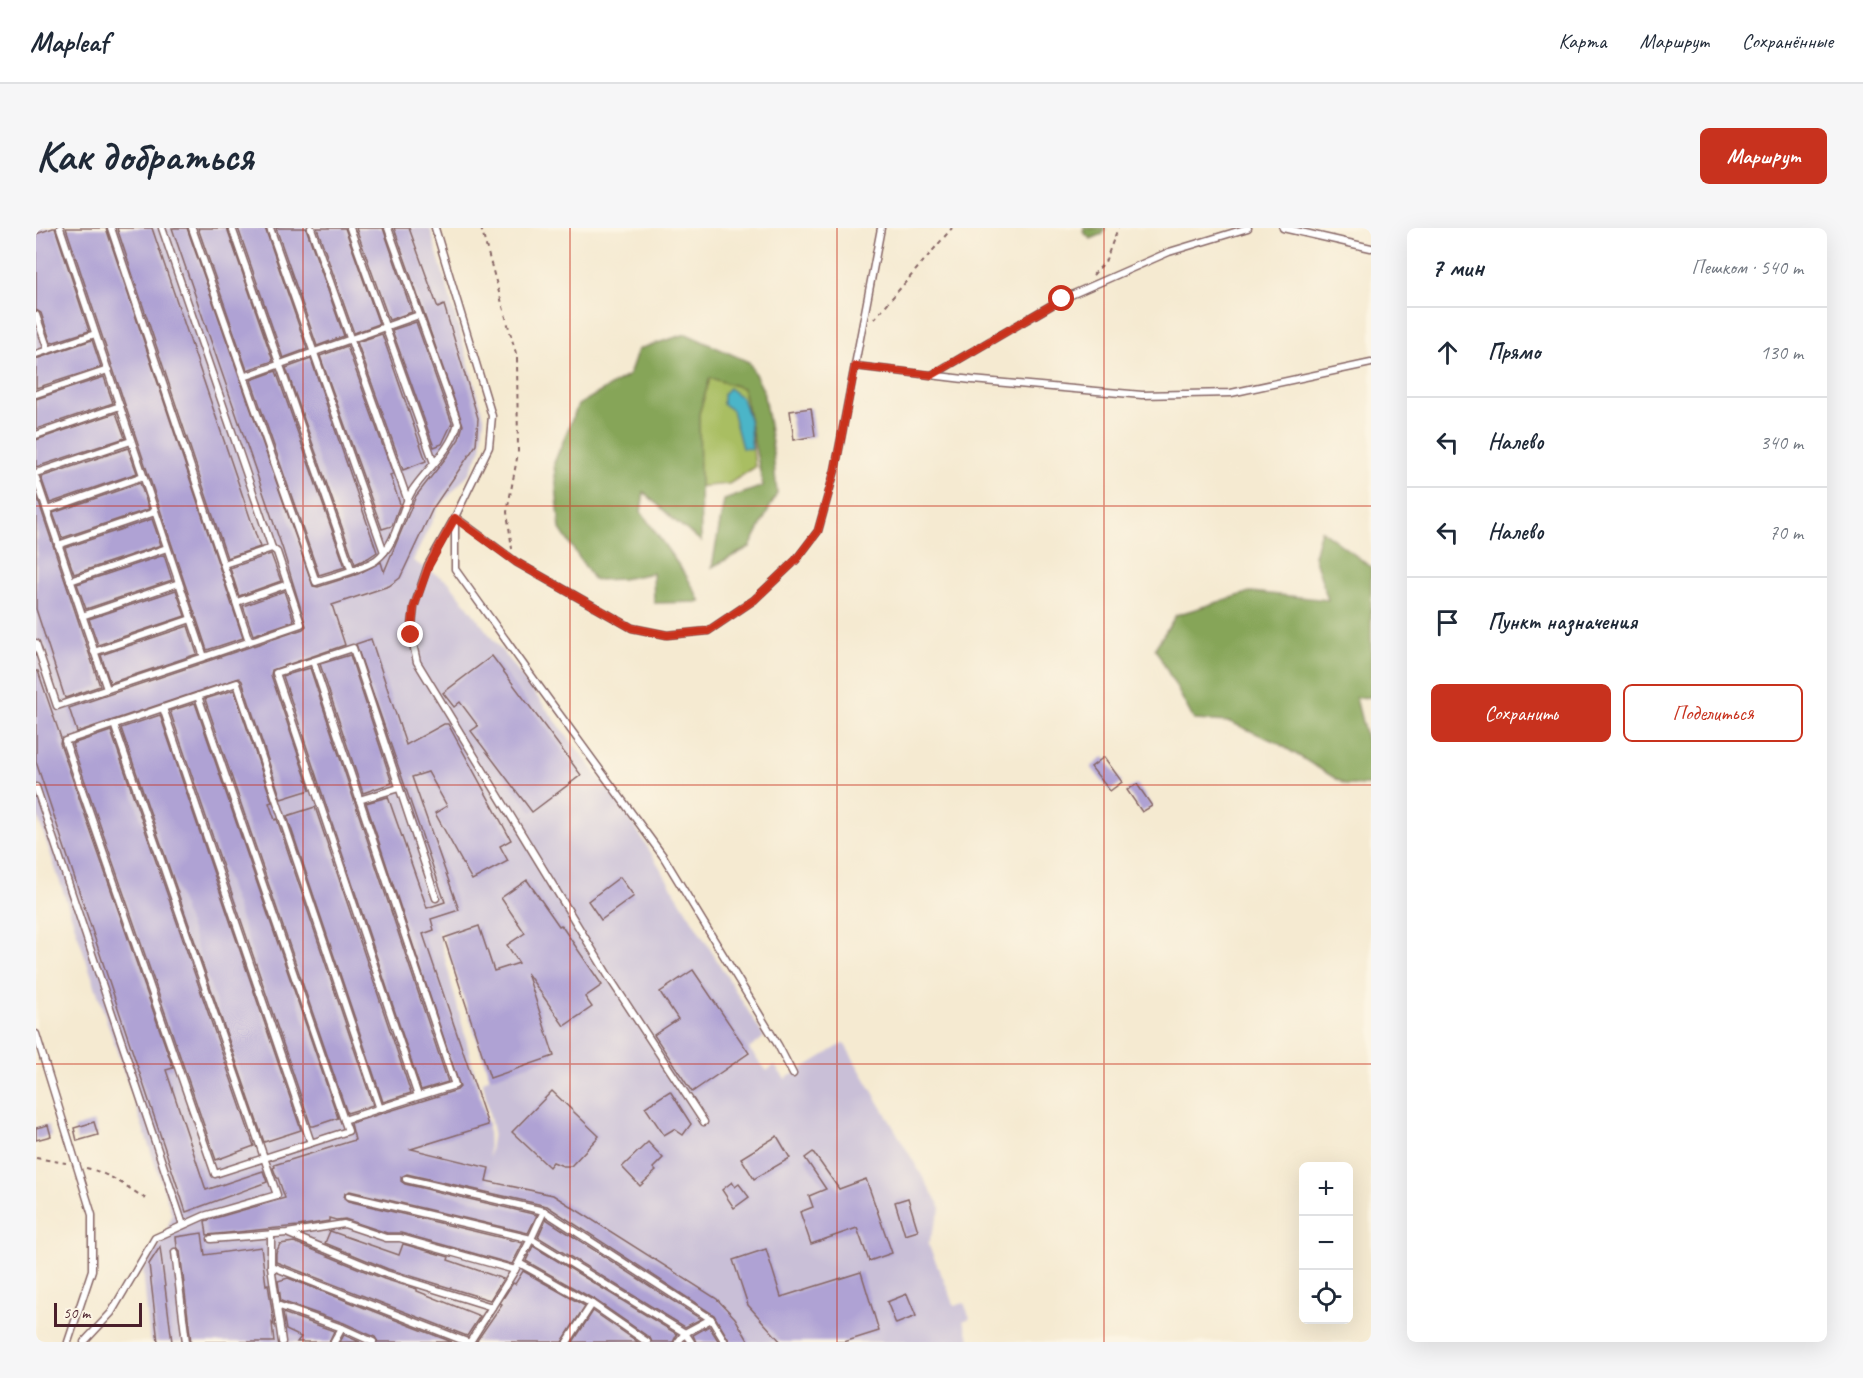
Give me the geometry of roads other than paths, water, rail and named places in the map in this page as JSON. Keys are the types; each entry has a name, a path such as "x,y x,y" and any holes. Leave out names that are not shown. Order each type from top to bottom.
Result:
{"lane":[{"path":"60,228 204,657"},
{"path":"111,228 249,641"},
{"path":"36,643 57,706 302,624 278,552 272,548 162,228"},
{"path":"192,228 316,582 376,560 384,552 413,491 451,442 458,423 388,228"},
{"path":"232,228 351,570"},
{"path":"270,228 384,552"},
{"path":"311,228 408,501"},
{"path":"350,228 434,463"},
{"path":"435,228 492,416 489,447 455,518 429,565 414,607 411,635 417,662 609,977 704,1122"},
{"path":"455,518 513,561 632,628 667,635 708,631 754,600 796,560 818,531 835,470 881,228"},
{"path":"932,375 1062,299 1169,252 1248,228"},
{"path":"1283,228 1371,248"},
{"path":"36,315 48,350"},
{"path":"244,377 419,315"},
{"path":"36,354 95,334"},
{"path":"855,366 1142,395 1231,393 1371,363"},
{"path":"36,394 108,370"},
{"path":"36,435 120,406"},
{"path":"107,689 36,476 131,441"},
{"path":"47,510 143,476"},
{"path":"58,545 155,512"},
{"path":"455,518 455,569 663,855 778,1045 793,1074"},
{"path":"70,581 167,548"},
{"path":"224,564 272,548"},
{"path":"82,616 179,583"},
{"path":"237,602 288,584"},
{"path":"94,652 191,620"},
{"path":"418,1096 276,673 353,648 436,898"},
{"path":"313,661 455,1084 344,1120"},
{"path":"198,696 348,1131 215,1174 64,741 164,708 198,696 237,683 380,1109"},
{"path":"164,708 310,1143"},
{"path":"84,1342 111,1313 155,1238 204,1216 278,1195 114,724"},
{"path":"36,787 183,1225"},
{"path":"359,800 399,788"},
{"path":"36,1034 92,1215 92,1270 68,1342"},
{"path":"406,1179 544,1211 711,1319 725,1342"},
{"path":"349,1196 531,1239 685,1333 691,1342"},
{"path":"271,1266 468,1342 516,1270 544,1211"},
{"path":"211,1239 287,1233 344,1224 386,1238 400,1238 516,1270"},
{"path":"287,1233 386,1274 492,1307"},
{"path":"271,1234 271,1266 282,1342"},
{"path":"174,1252 186,1342"},
{"path":"519,1263 592,1304 647,1342"},
{"path":"567,1342 592,1304"},
{"path":"277,1305 342,1328 373,1342"},
{"path":"678,1342 685,1333 711,1319"},
{"path":"334,1342 342,1328"}],"water":[{"path":"729,388 742,398 749,419 752,449 742,448 732,410 723,404 723,394"}]}
